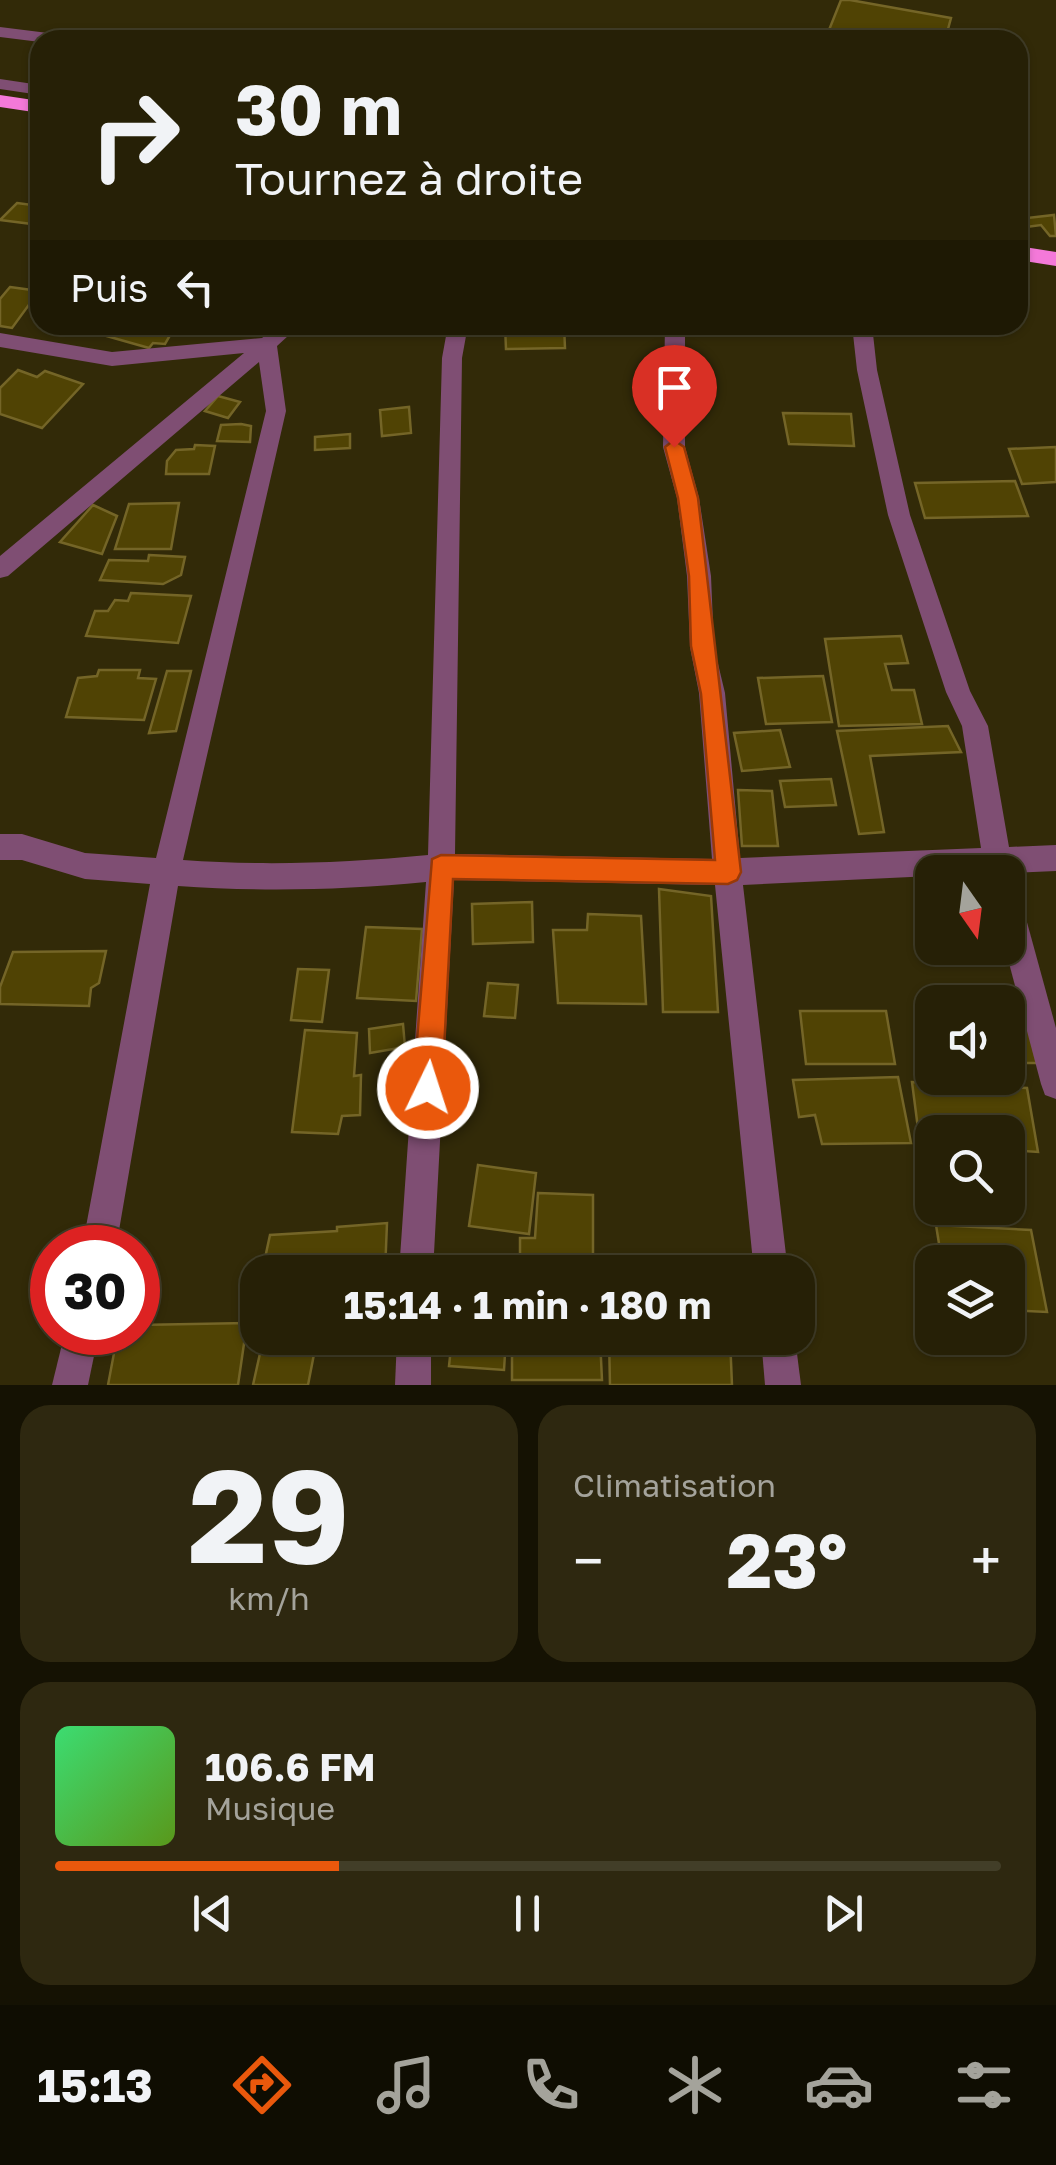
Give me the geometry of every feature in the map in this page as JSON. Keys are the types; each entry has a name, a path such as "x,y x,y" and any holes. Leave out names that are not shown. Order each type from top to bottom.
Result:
{"highway":[{"path":"0,100 30,104"},
{"path":"1028,255 1056,259"}],"street":[{"path":"0,32 30,36"},
{"path":"0,84 30,88"},
{"path":"0,569 278,335"},
{"path":"417,1255 441,867 452,358 456,335"},
{"path":"675,335 674,447 688,498 699,576 702,646 712,694 716,768 769,1255"},
{"path":"863,335 867,370 899,515 958,692 976,726 995,855"},
{"path":"0,340 112,359 267,344"},
{"path":"103,1225 166,874 245,530 270,448 276,411 267,344"},
{"path":"0,847 22,847 85,866 166,874 338,877 441,867 728,872 915,868"},
{"path":"1025,862 1056,858"},
{"path":"1024,965 1056,1084"},
{"path":"70,1385 77,1355"},
{"path":"413,1385 414,1355"},
{"path":"780,1355 783,1385"}],"building":[{"path":"841,0 951,18 948,30 829,30"},
{"path":"17,203 30,205 30,224 0,220"},
{"path":"1054,215 1056,236 1050,236 1041,225 1028,227 1028,218"},
{"path":"10,287 30,290 30,303 12,328 0,326 0,299"},
{"path":"103,335 170,335 165,344 153,343 149,348"},
{"path":"505,335 564,335 565,348 506,349"},
{"path":"18,370 37,377 45,371 83,384 42,428 0,414 0,388"},
{"path":"218,396 240,402 228,418 205,411"},
{"path":"409,407 411,433 382,436 380,410"},
{"path":"783,413 851,414 854,446 789,444"},
{"path":"221,425 251,426 250,442 217,441"},
{"path":"350,434 350,448 315,450 315,437"},
{"path":"195,445 215,446 209,474 166,474 167,461 176,450 194,449"},
{"path":"1056,447 1056,482 1022,484 1009,449"},
{"path":"1015,481 1028,516 925,518 915,483"},
{"path":"179,503 171,549 115,549 129,504"},
{"path":"93,505 117,516 102,554 60,542"},
{"path":"149,555 185,557 181,575 163,584 100,580 109,560 148,561"},
{"path":"131,593 191,596 178,643 86,636 95,611 108,611 115,600 128,601"},
{"path":"901,636 908,663 885,664 892,690 914,690 922,724 839,726 825,639"},
{"path":"99,670 140,670 138,678 156,679 144,720 66,717 78,678 97,676"},
{"path":"167,671 191,671 176,731 149,733"},
{"path":"823,676 832,722 766,724 758,678"},
{"path":"948,726 961,752 870,756 884,832 859,834 837,731"},
{"path":"780,730 790,767 742,771 734,733"},
{"path":"831,779 836,805 785,807 780,781"},
{"path":"738,790 772,791 778,846 742,846"},
{"path":"659,889 711,896 718,1012 663,1012"},
{"path":"532,902 533,942 473,944 472,904"},
{"path":"588,914 641,916 646,1004 558,1003 553,930 587,930"},
{"path":"366,927 422,929 416,1001 357,998"},
{"path":"106,951 99,983 91,988 89,1006 0,1004 0,987 13,952"},
{"path":"298,969 329,970 322,1022 291,1020"},
{"path":"488,983 518,985 515,1018 484,1016"},
{"path":"800,1011 886,1011 895,1064 806,1064"},
{"path":"1025,1023 1032,1023 1042,1063 1025,1063"},
{"path":"403,1024 405,1047 370,1053 369,1029"},
{"path":"305,1030 357,1033 354,1076 361,1075 360,1115 342,1116 338,1134 292,1132"},
{"path":"898,1077 911,1143 822,1144 815,1115 799,1117 793,1080"},
{"path":"912,1082 915,1095 1025,1095 1027,1088 1038,1152 1025,1151 1025,1115 916,1115"},
{"path":"478,1165 536,1173 529,1234 469,1226"},
{"path":"538,1193 593,1195 593,1255 520,1255 520,1238 535,1238"},
{"path":"387,1223 386,1255 266,1255 270,1235 337,1231 337,1227"},
{"path":"936,1225 1031,1230 1047,1312 1025,1311 1025,1245 939,1245"},
{"path":"240,1323 242,1355 238,1385 108,1385 114,1355 160,1355 160,1325"},
{"path":"260,1355 314,1355 308,1385 253,1385"},
{"path":"450,1355 505,1355 504,1370 449,1366"},
{"path":"512,1355 601,1355 602,1380 512,1380"},
{"path":"609,1355 731,1355 732,1385 610,1385"}],"route":[{"path":"428,1088 441,867 728,872 712,694 702,646 699,576 688,498 674,447"}]}
